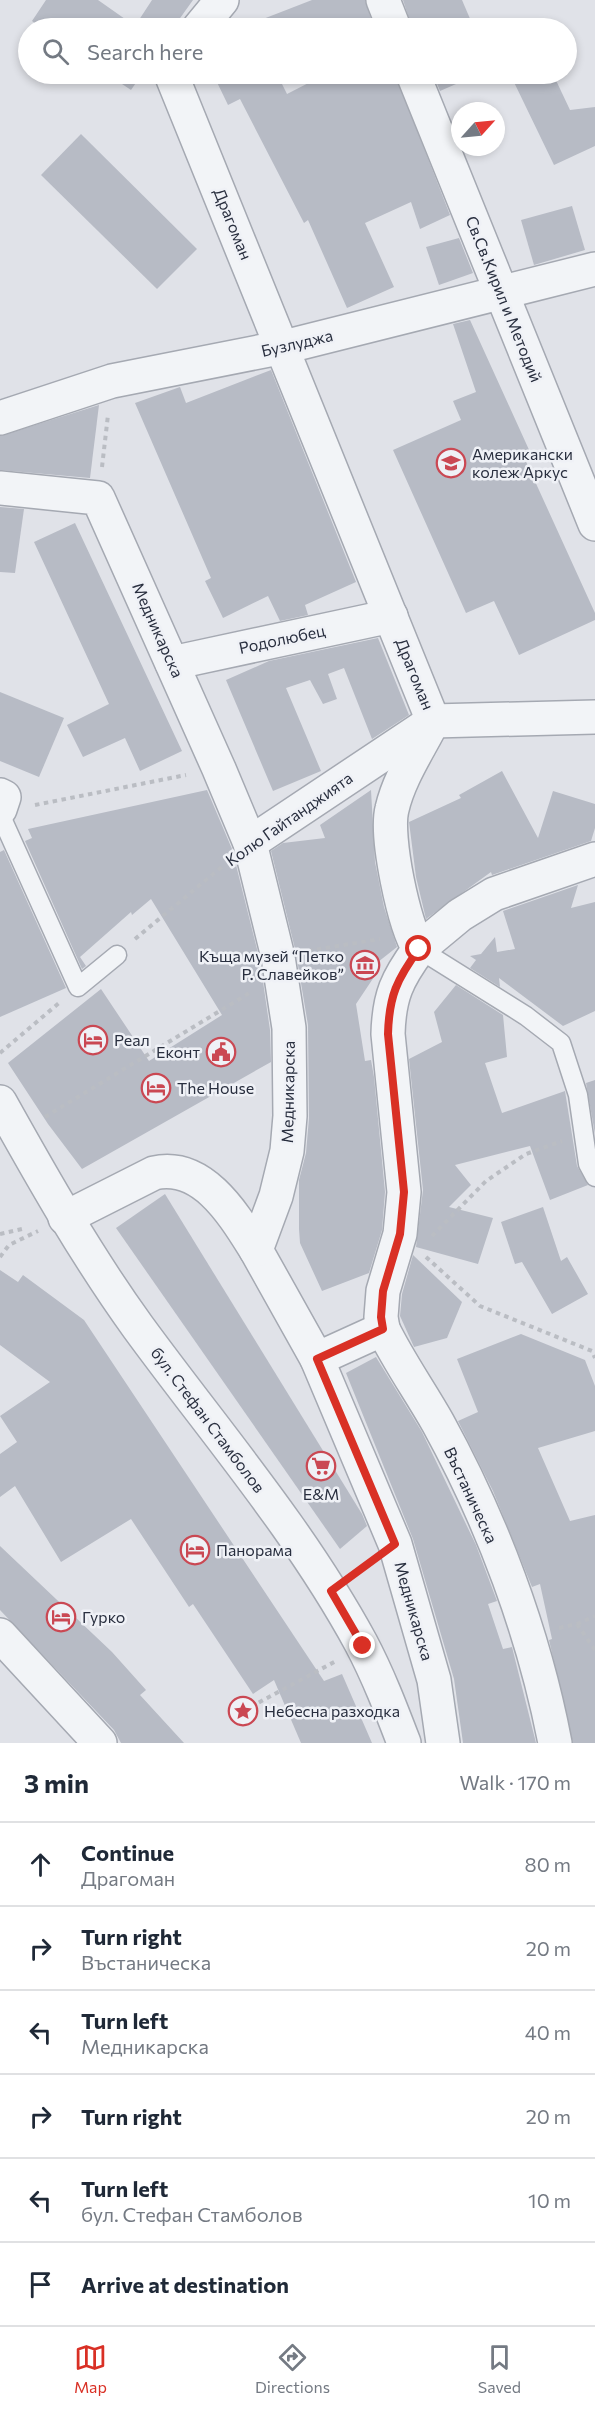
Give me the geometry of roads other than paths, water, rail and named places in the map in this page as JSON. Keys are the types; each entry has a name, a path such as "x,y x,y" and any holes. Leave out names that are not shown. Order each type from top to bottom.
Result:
{"street":[{"path":"207,18 222,0"},
{"path":"383,0 390,18"},
{"name":"Драгоман","path":"175,84 284,347 433,721 401,782 391,811 391,832 415,941"},
{"name":"Св.Св.Кирил и Методий","path":"416,84 595,524"},
{"name":"Бузлуджа","path":"0,418 112,381 284,347 595,269"},
{"name":"Медникарска","path":"0,488 98,498 250,843 279,965 289,1028 290,1116 287,1150 276,1196 256,1250 317,1359 395,1544 434,1680 442,1743"},
{"name":"Родолюбец","path":"172,663 391,616"},
{"path":"433,721 595,717"},
{"name":"Колю Гайтанджията","path":"250,843 433,721"},
{"path":"317,1359 383,1329 381,1317 383,1291 409,1242 388,1034 393,989 415,941 494,894 595,859"},
{"name":"бул. Стефан Стамболов","path":"0,1102 65,1218 138,1327 305,1552 363,1646 404,1743"},
{"path":"65,1218 154,1173 166,1170 180,1173 219,1196 228,1205 256,1250"},
{"name":"Въстаническа","path":"383,1329 438,1423 499,1556 529,1634 543,1683 555,1743"},
{"path":"0,1635 100,1743"}],"lane":[{"path":"0,814 78,987 117,955"},
{"path":"415,941 526,1016 561,1043 578,1095 588,1164 595,1177"}],"place":[{"name":"Американски колеж Аркус","path":"451,463"},
{"name":"Къща музей “Петко Р. Славейков”","path":"365,965"},
{"name":"Реал","path":"93,1040"},
{"name":"Еконт","path":"221,1052"},
{"name":"The House","path":"156,1088"},
{"name":"Е&М","path":"321,1466"},
{"name":"Панорама","path":"195,1550"},
{"name":"Гурко","path":"61,1617"},
{"name":"Небесна разходка","path":"243,1711"}]}
